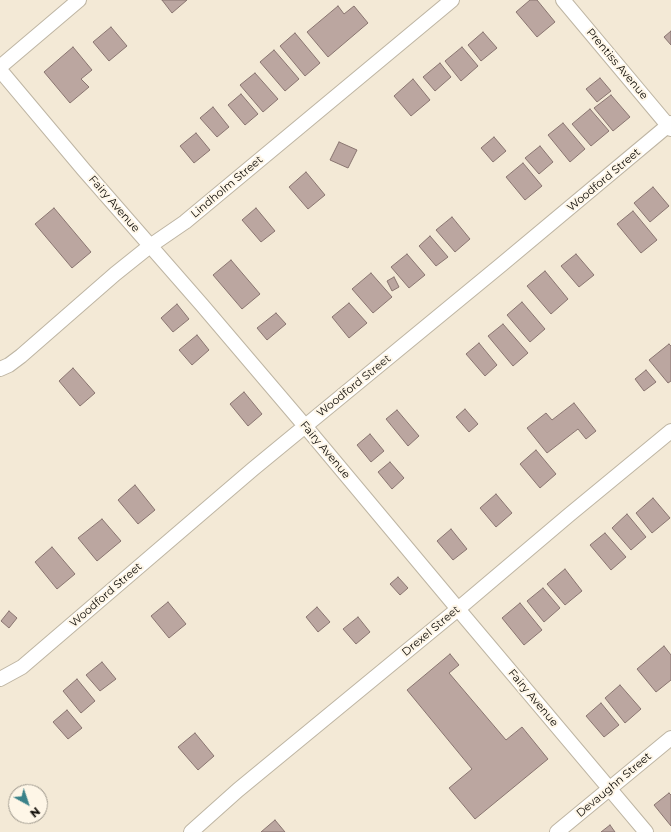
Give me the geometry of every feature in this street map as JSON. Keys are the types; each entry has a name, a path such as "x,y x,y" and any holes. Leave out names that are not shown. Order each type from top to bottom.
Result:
{"street":[{"path":"0,67 79,0"},
{"name":"Lindholm Street","path":"0,369 20,356 115,274 150,246 185,222 452,0"},
{"name":"Prentiss Avenue","path":"563,0 670,126"},
{"name":"Fairy Avenue","path":"0,70 305,426 646,832"},
{"name":"Woodford Street","path":"0,679 22,667 253,469 670,126"},
{"name":"Drexel Street","path":"191,832 238,790 671,431"},
{"name":"Devaughn Street","path":"557,832 671,738"}],"building":[{"path":"162,0 187,0 172,13"},
{"path":"530,0 537,0 555,22 537,37 516,12"},
{"path":"338,6 344,14 354,6 368,23 328,57 307,32"},
{"path":"111,27 127,46 109,61 93,42"},
{"path":"671,31 671,45 664,37"},
{"path":"483,32 497,48 481,61 468,45"},
{"path":"295,33 320,63 305,76 280,46"},
{"path":"73,47 92,70 81,79 89,87 70,103 44,72"},
{"path":"462,47 478,66 461,81 445,61"},
{"path":"274,50 299,79 285,91 260,62"},
{"path":"440,63 451,77 435,91 423,77"},
{"path":"255,73 278,99 263,112 240,85"},
{"path":"600,78 611,91 597,102 586,89"},
{"path":"413,79 430,100 411,116 394,96"},
{"path":"241,94 258,114 245,125 228,105"},
{"path":"611,95 630,117 613,131 594,108"},
{"path":"213,107 229,127 217,137 200,118"},
{"path":"590,109 609,131 591,146 572,124"},
{"path":"563,123 585,149 570,162 548,135"},
{"path":"196,133 210,150 194,163 180,146"},
{"path":"494,137 506,151 493,162 481,148"},
{"path":"339,142 357,150 348,168 330,160"},
{"path":"540,146 553,162 539,174 525,158"},
{"path":"523,163 542,186 525,200 506,177"},
{"path":"306,172 325,195 308,209 289,187"},
{"path":"653,187 669,206 650,222 634,203"},
{"path":"54,208 91,252 72,268 35,224"},
{"path":"256,208 275,231 261,242 242,220"},
{"path":"633,211 657,240 641,253 617,224"},
{"path":"452,217 470,239 455,252 436,230"},
{"path":"430,236 448,257 436,266 419,246"},
{"path":"407,254 425,275 409,288 391,267"},
{"path":"576,254 594,275 579,287 561,266"},
{"path":"231,260 260,294 242,309 213,275"},
{"path":"545,271 568,299 551,314 527,286"},
{"path":"371,273 392,297 373,313 352,289"},
{"path":"394,277 399,287 392,291 387,281"},
{"path":"522,302 545,329 530,342 507,315"},
{"path":"349,303 367,323 349,338 332,317"},
{"path":"177,304 189,319 173,332 161,318"},
{"path":"276,313 286,324 267,340 257,328"},
{"path":"503,324 528,353 513,366 488,336"},
{"path":"197,335 209,350 192,365 179,350"},
{"path":"479,343 497,365 485,376 466,354"},
{"path":"669,344 671,346 671,381 668,383 649,360"},
{"path":"73,368 95,393 80,406 59,381"},
{"path":"646,370 656,382 644,391 635,379"},
{"path":"244,392 262,414 248,426 230,404"},
{"path":"574,403 596,431 586,439 578,429 547,453 527,428 546,413 552,420"},
{"path":"465,409 478,424 469,432 456,417"},
{"path":"397,410 419,436 408,446 386,419"},
{"path":"370,434 384,451 371,462 357,445"},
{"path":"536,450 556,474 540,488 520,464"},
{"path":"390,462 404,478 392,489 378,472"},
{"path":"135,485 155,510 138,524 118,500"},
{"path":"496,494 512,513 496,527 480,508"},
{"path":"653,498 670,518 652,533 636,513"},
{"path":"627,514 646,537 631,550 612,528"},
{"path":"102,519 121,541 97,561 78,538"},
{"path":"451,529 467,549 453,560 437,541"},
{"path":"605,533 626,557 611,570 590,545"},
{"path":"52,547 75,574 57,589 35,562"},
{"path":"565,569 582,591 565,605 547,584"},
{"path":"398,577 408,588 400,595 390,584"},
{"path":"543,588 560,608 544,622 527,601"},
{"path":"168,602 186,624 169,638 151,616"},
{"path":"520,603 542,630 524,645 502,618"},
{"path":"317,607 330,622 318,632 306,617"},
{"path":"9,611 17,618 9,628 1,621"},
{"path":"358,617 370,632 356,644 343,629"},
{"path":"664,646 671,655 671,680 656,692 637,669"},
{"path":"450,654 459,665 449,673 506,740 522,727 548,759 475,819 449,788 472,769 407,690"},
{"path":"102,662 116,679 100,691 86,675"},
{"path":"77,679 95,701 81,713 63,691"},
{"path":"620,685 641,709 625,723 605,698"},
{"path":"601,703 619,725 604,737 586,716"},
{"path":"67,710 82,728 68,739 53,722"},
{"path":"195,733 214,756 198,770 178,747"},
{"path":"669,793 671,795 671,826 654,805"},
{"path":"275,820 285,832 261,832"},
{"path":"610,825 615,832 601,832"}]}
